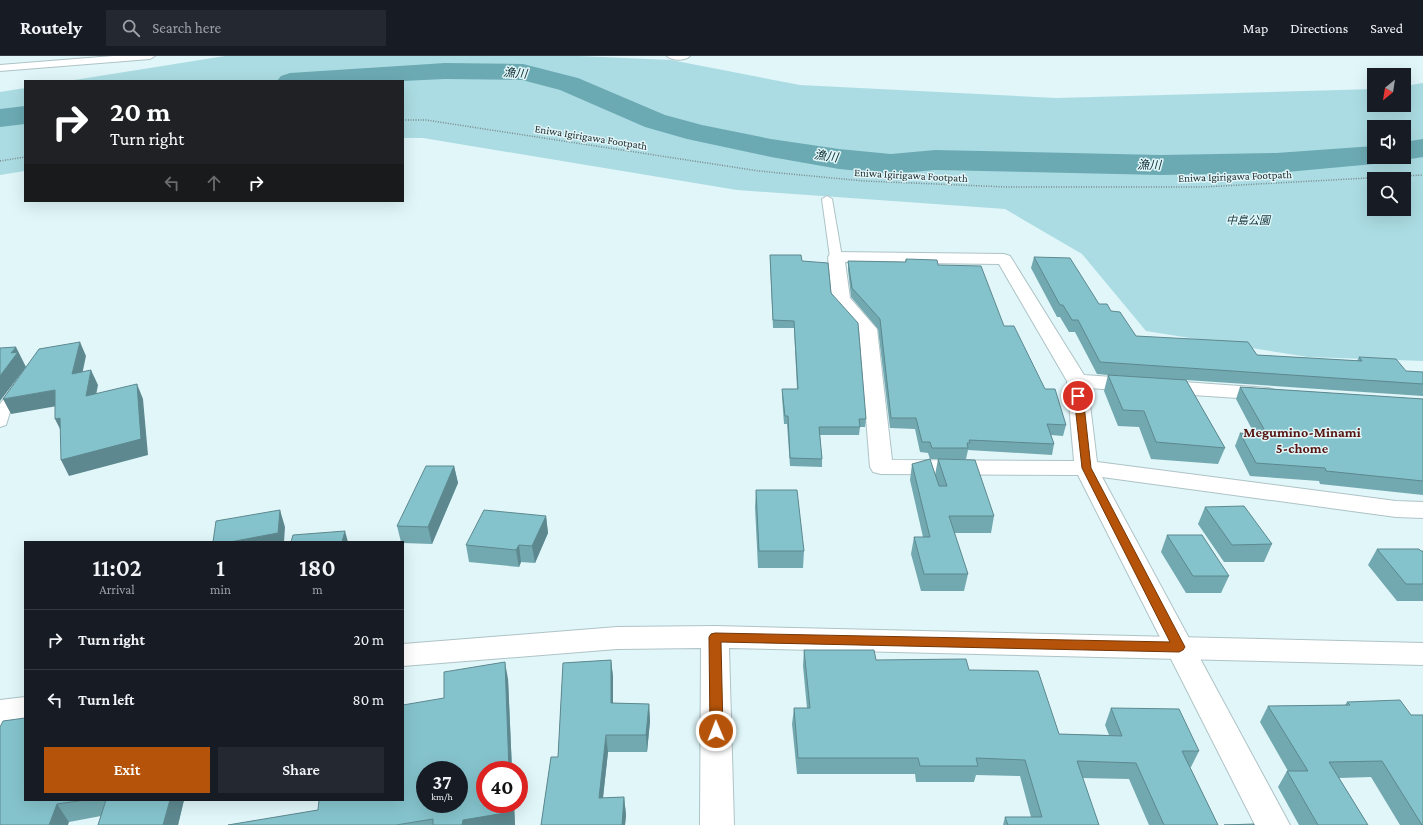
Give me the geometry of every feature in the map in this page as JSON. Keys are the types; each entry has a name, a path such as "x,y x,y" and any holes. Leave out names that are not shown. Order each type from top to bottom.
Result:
{"street":[{"path":"0,68 150,56"},
{"path":"672,56 685,56"},
{"path":"1273,825 1086,468 1077,381 1004,259 836,257 841,299 868,329 881,467 1086,468 1396,509 1423,510"},
{"path":"1077,381 1289,395"},
{"path":"715,637 717,825"},
{"path":"404,655 617,638 715,637 1423,654"},
{"path":"0,714 24,710"}],"lane":[{"path":"828,199 836,257"},
{"path":"0,422 2,412 25,380"}],"path":[{"name":"Eniwa Igirigawa Footpath","path":"404,120 426,120 736,167 864,181 1007,187 1203,187 1423,175"},
{"path":"0,161 24,157"}],"green space":[{"name":"中島公園","path":"225,56 579,56 671,60 800,85 1056,98 1367,89 1367,112 1411,112 1411,85 1423,83 1423,361 1308,357 1146,331 1082,254 1005,209 737,190 423,138 404,138 404,80 74,80"},
{"path":"24,88 24,171 0,175 0,92"}],"building":[{"path":"770,255 801,255 802,261 828,263 831,293 858,323 866,419 859,419 860,427 819,427 822,459 790,458 788,416 785,416 782,389 798,389 794,321 773,320"},
{"path":"1034,257 1070,258 1099,304 1107,304 1111,311 1120,312 1136,336 1248,342 1257,355 1362,361 1359,357 1396,359 1406,371 1423,372 1423,384 1100,362 1078,320 1072,320 1063,305 1060,305"},
{"path":"906,259 937,260 938,265 981,266 1004,326 1014,326 1045,389 1055,389 1066,425 1047,424 1054,444 969,440 970,443 967,443 968,448 932,448 930,442 922,442 916,418 891,418 880,319 852,288 848,261 906,262"},
{"path":"80,342 72,374 91,370 86,396 137,384 141,439 61,460 60,418 55,419 55,390 3,399 39,349"},
{"path":"16,347 11,353 18,352 0,376 0,348"},
{"path":"1108,375 1186,380 1225,448 1156,442 1144,411 1123,410"},
{"path":"1240,387 1423,399 1423,481 1326,471 1325,468 1256,463 1240,433 1268,436"},
{"path":"930,459 939,486 947,486 938,459 975,460 994,516 949,516 968,574 924,574 914,537 930,537 912,464"},
{"path":"426,466 454,466 428,527 397,526"},
{"path":"756,490 797,490 804,551 759,551"},
{"path":"1244,506 1272,544 1232,545 1205,507"},
{"path":"280,510 278,533 235,541 213,541 216,521"},
{"path":"484,510 546,516 532,546 519,545 516,550 466,545"},
{"path":"345,531 342,541 291,541 293,535"},
{"path":"1167,535 1202,535 1229,576 1193,576"},
{"path":"1377,549 1419,549 1423,551 1423,584 1406,584"},
{"path":"804,650 874,650 876,660 966,659 969,670 1038,671 1059,734 1122,736 1111,708 1179,709 1199,751 1182,751 1218,825 1164,825 1136,763 1077,761 1099,825 1008,825 1005,817 1042,817 1025,760 976,758 978,766 920,766 918,758 798,758 794,708 810,708"},
{"path":"611,660 611,703 649,704 646,735 606,735 599,798 624,797 622,825 541,825 551,757 558,757 563,663"},
{"path":"505,662 509,761 476,761 476,813 505,813 463,820 462,825 433,825 433,819 396,825 228,825 318,810 319,801 404,801 404,705 444,698 444,672"},
{"path":"1400,700 1411,715 1423,715 1423,825 1382,761 1329,762 1368,825 1318,825 1287,771 1308,771 1268,706 1350,705 1347,702"},
{"path":"24,718 24,801 78,801 57,804 49,825 0,825 0,727 3,721"},
{"path":"106,801 170,801 163,825 98,825"},
{"path":"1254,824 1254,825 1224,825"}],"waterway":[{"name":"漁川","path":"306,80 445,71 523,72 569,84 655,121 698,133 771,148 839,159 891,164 935,160 1161,165 1276,163 1367,156"},
{"name":"漁川","path":"0,118 24,115"},
{"name":"漁川","path":"1411,150 1423,148"}],"district":[{"name":"Megumino-Minami 5-chome","path":"1302,440"}],"route":[{"path":"716,731 715,637 1179,647 1086,468 1078,396"}]}
